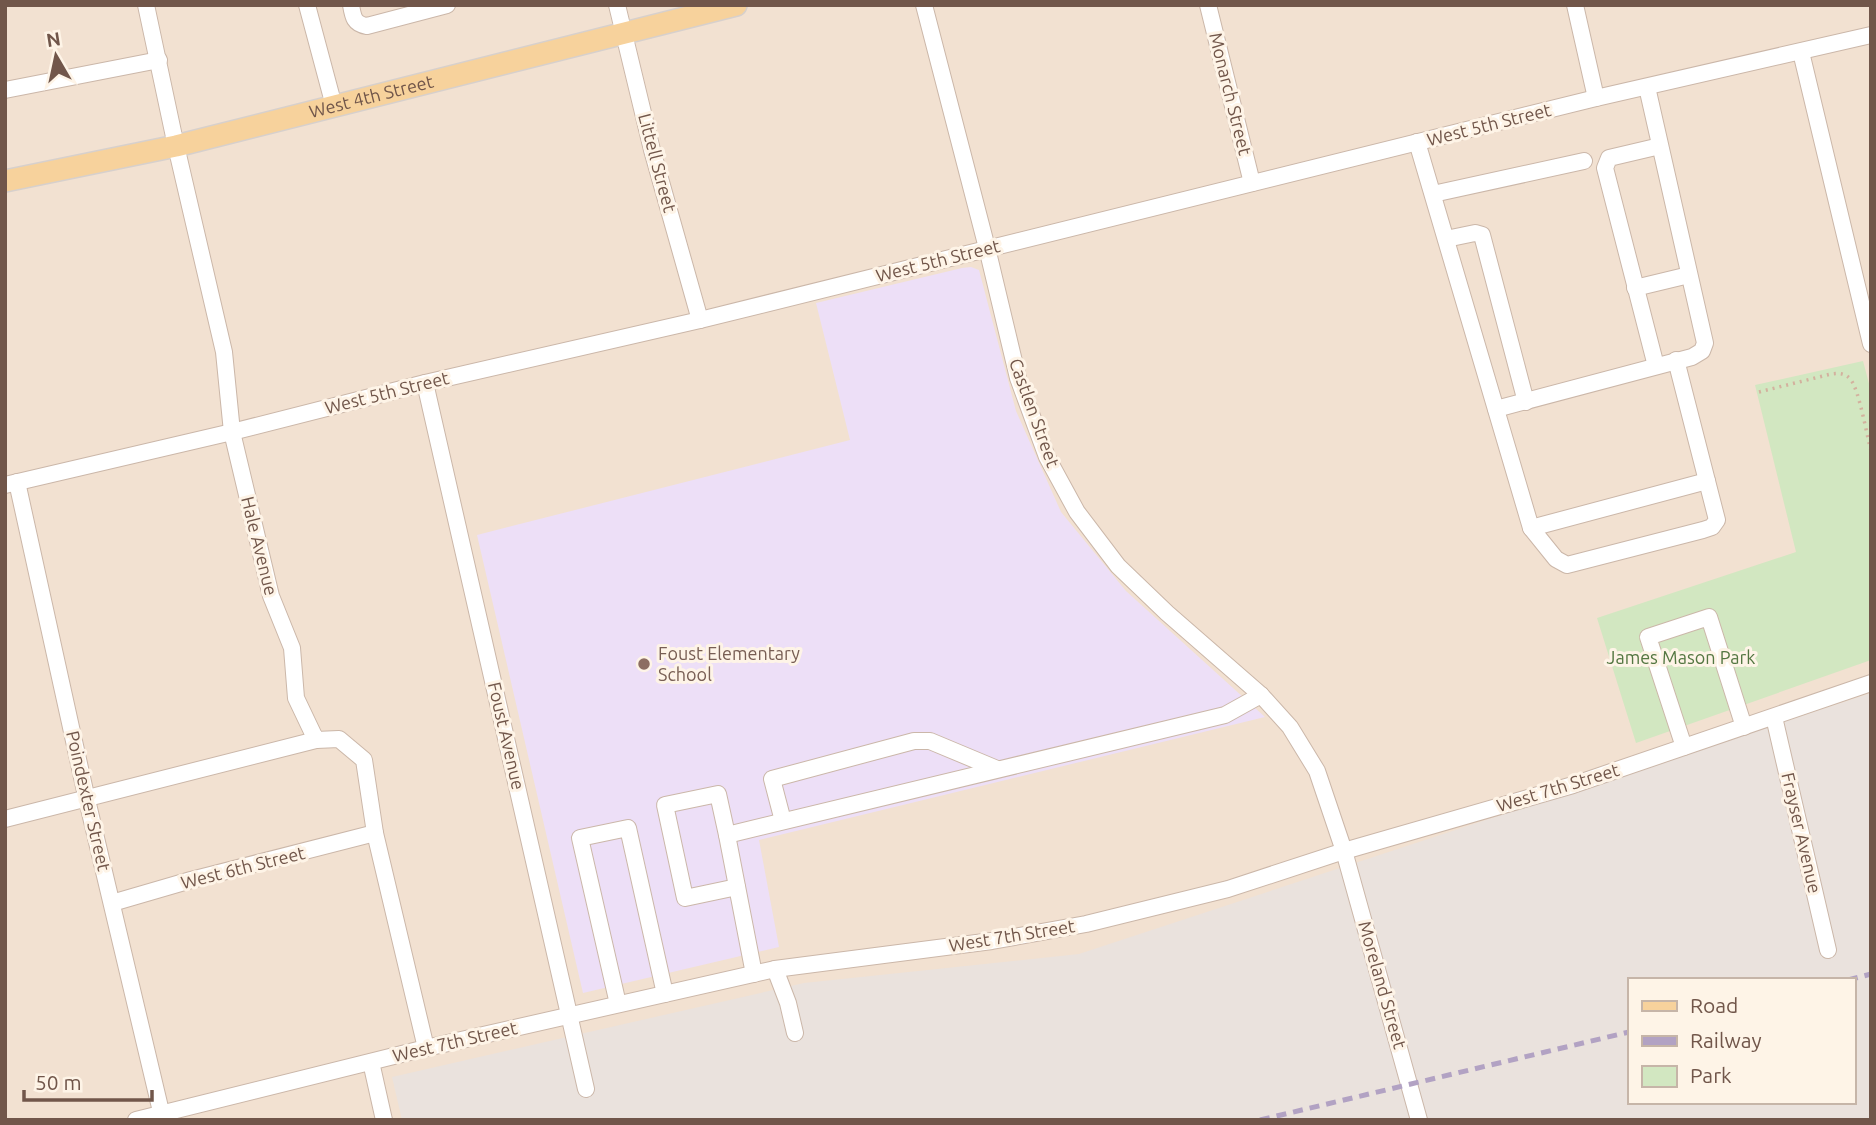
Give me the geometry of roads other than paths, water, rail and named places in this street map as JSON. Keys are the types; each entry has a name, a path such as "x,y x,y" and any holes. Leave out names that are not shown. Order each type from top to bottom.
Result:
{"main road":[{"name":"West 4th Street","path":"5,181 176,146 736,5"}],"street":[{"name":"Hale Avenue","path":"146,5 224,352 232,432 271,596 292,648 296,698 316,740"},
{"path":"307,5 334,106"},
{"path":"351,5 356,22 367,26 447,5"},
{"name":"Littell Street","path":"617,5 652,150 701,320"},
{"name":"Castlen Street","path":"924,5 1018,378 1046,457 1077,512 1118,566 1261,695 1290,727 1317,771 1344,851"},
{"name":"Monarch Street","path":"1208,5 1252,183"},
{"path":"1575,5 1596,98"},
{"name":"West 5th Street","path":"11,483 232,432 425,383 701,320 1596,98 1871,34"},
{"path":"1801,52 1871,344"},
{"path":"5,90 159,60"},
{"path":"1496,410 1692,357 1702,351 1705,343 1647,87"},
{"path":"1418,142 1531,528 1556,559 1567,565 1703,530 1712,527 1717,520 1676,360"},
{"path":"1656,366 1605,168 1609,158 1660,146"},
{"path":"1433,194 1584,161"},
{"path":"1446,239 1475,233 1482,235 1526,402"},
{"path":"1635,288 1689,275"},
{"name":"Foust Avenue","path":"425,383 586,1089"},
{"path":"1531,528 1707,481"},
{"name":"Poindexter Street","path":"11,483 162,1116"},
{"path":"1684,747 1648,636 1709,617 1744,727"},
{"name":"West 7th Street","path":"135,1120 162,1116 426,1048 775,969 992,941 1086,925 1227,889 1344,851 1573,785 1871,683"},
{"path":"727,835 1225,715 1261,695"},
{"name":"Frayser Avenue","path":"1774,717 1828,950"},
{"path":"5,819 316,740 339,739 363,760 375,833 426,1048"},
{"path":"783,821 772,779 914,740 930,741 997,769"},
{"path":"737,887 685,898 665,805 718,794 727,835 754,974"},
{"path":"618,1004 580,838 628,828 666,994"},
{"name":"West 6th Street","path":"112,903 375,833"},
{"name":"Moreland Street","path":"1344,851 1419,1120"},
{"path":"775,969 788,1003 795,1032"},
{"path":"371,1062 384,1120"}],"railway":[{"path":"1855,978 1871,974"},
{"path":"1260,1120 1628,1032"}],"place":[{"name":"Foust Elementary School","path":"644,664"}],"park label":[{"name":"James Mason Park","path":"1681,658"}]}
